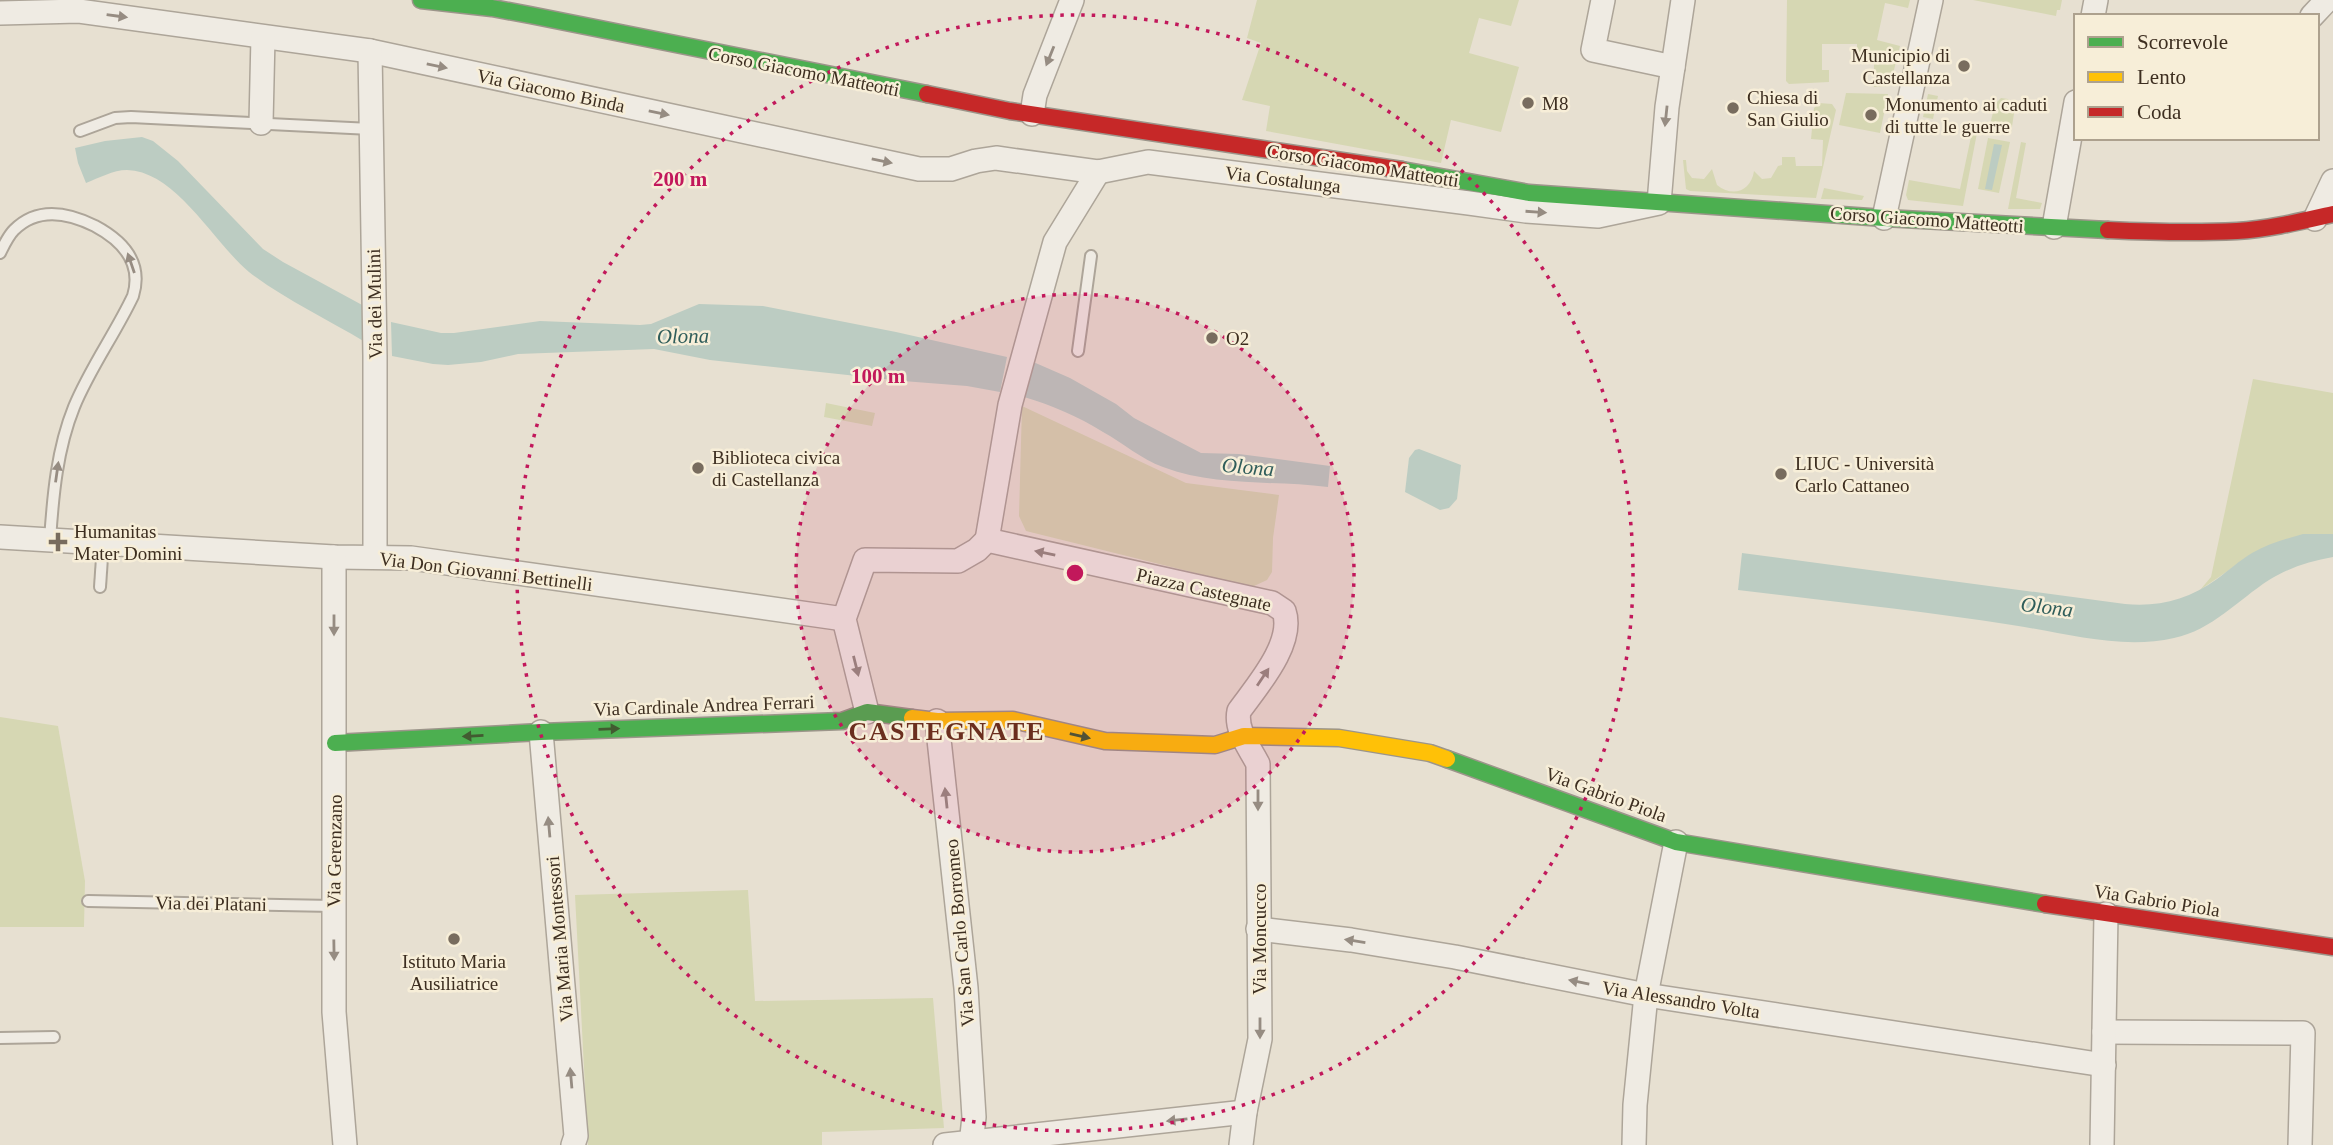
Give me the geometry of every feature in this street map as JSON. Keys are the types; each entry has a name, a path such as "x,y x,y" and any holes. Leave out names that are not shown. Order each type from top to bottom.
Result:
{"street":[{"name":"Corso Giacomo Matteotti","path":"421,0 493,4 880,86 1032,114 1354,162 1529,193 1884,218 2195,233 2239,232 2324,217 2333,181"},
{"path":"1032,114 1035,95 1072,0"},
{"path":"1603,0 1593,50 1673,67"},
{"path":"1658,203 1683,0"},
{"path":"1884,218 1931,0"},
{"path":"2314,14 2327,0"},
{"name":"Via Giacomo Binda","path":"0,13 79,11 370,51 919,169 951,169 996,158 1098,172"},
{"path":"261,123 263,37"},
{"name":"Via dei Mulini","path":"370,51 375,557"},
{"path":"2054,227 2074,120"},
{"name":"Via Costalunga","path":"1098,172 1148,162 1526,211 1598,216 1658,203"},
{"path":"867,712 844,619 865,560 958,561 987,540 1010,405 1055,242 1098,172"},
{"name":"Via Costalunga","path":"1469,203 1529,193"},
{"name":"Via Don Giovanni Bettinelli","path":"0,537 334,557 411,558 844,619"},
{"name":"Piazza Castegnate","path":"987,540 1279,606 1285,616 1285,632 1273,662 1239,711 1238,725 1244,736"},
{"name":"Via Gerenzano","path":"334,557 334,1012 345,1145"},
{"name":"Via Gabrio Piola","path":"867,712 937,720 1013,720 1105,741 1215,745 1244,736 1339,738 1430,753 1675,842 2106,914 2333,947"},
{"name":"Via Cardinale Andrea Ferrari","path":"335,743 842,721 867,712"},
{"name":"Via San Carlo Borromeo","path":"937,720 966,988 974,1117 972,1144"},
{"name":"Via Maria Montessori","path":"541,732 576,1136 573,1145"},
{"name":"Via Moncucco","path":"1241,1145 1260,1039 1258,764 1244,736"},
{"path":"1634,1145 1635,1105 1646,995 1675,842"},
{"path":"2102,1145 2106,914"},
{"name":"Via Alessandro Volta","path":"1258,929 1351,940 1455,957 1646,995 2104,1065"},
{"path":"2104,1032 2304,1033 2300,1145"},
{"path":"946,1145 1245,1112"}],"lane":[{"path":"80,131 122,117 371,129"},
{"path":"0,253 11,234 22,224 43,215 63,213 78,217 112,235 125,248 135,267 133,296 79,397 64,438 57,469 50,540"},
{"path":"1078,351 1091,256"},
{"path":"100,587 103,543"},
{"name":"Via dei Platani","path":"88,901 333,906"},
{"path":"0,1038 54,1037"}],"green space":[{"path":"1257,0 1519,0 1511,26 1479,18 1469,53 1519,67 1501,132 1451,120 1441,163 1266,131 1270,106 1242,100 1261,43 1247,38"},
{"path":"1787,0 1910,0 1908,8 1885,3 1877,40 1900,46 1890,86 1874,87 1874,63 1870,63 1870,55 1857,55 1857,44 1822,44 1822,70 1829,70 1829,82 1789,84 1786,81"},
{"path":"1973,0 2062,0 2056,16"},
{"path":"1846,93 1888,94 1880,133 1839,125"},
{"path":"1928,94 1938,96 1933,119 1923,117"},
{"path":"2001,98 2008,99 2015,107 2011,133 1989,129 1995,104"},
{"path":"1819,103 1832,104 1836,110 1816,198 1686,189 1683,160 1686,160 1687,171 1692,178 1704,179 1712,169 1717,185 1735,192 1745,188 1754,171 1762,179 1771,178 1778,166 1782,165 1782,157 1795,157 1796,166 1822,166 1823,140 1811,139 1814,108"},
{"path":"1972,132 1977,133 1963,206 1908,200 1906,195 1909,180 1960,189"},
{"path":"1988,138 2010,142 1999,193 1978,189"},
{"path":"2021,142 2026,143 2016,198 2042,203 2040,209 2008,209"},
{"path":"1824,188 1864,196 1862,200 1821,199"},
{"path":"2253,379 2333,393 2333,534 2311,535 2276,543 2247,558 2200,590 2211,577"},
{"path":"826,403 875,413 872,426 824,417"},
{"path":"1022,406 1186,483 1279,495 1272,572 1267,580 1252,587 1026,531 1019,516"},
{"path":"0,717 58,726 85,881 84,927 0,927"},
{"path":"748,890 755,1001 933,998 944,1128 822,1132 822,1145 588,1145 575,895"}],"water":[{"path":"142,137 153,141 178,161 263,249 364,306 365,342 291,300 249,272 193,210 162,182 145,173 122,170 86,183 75,148"},
{"path":"1994,144 2002,145 1992,190 1985,189"},
{"name":"Olona","path":"699,304 763,306 1007,357 1000,392 967,386 710,360 654,349 518,354 481,362 448,365 392,356 391,322 441,333 540,321 640,325 651,324"},
{"name":"Olona","path":"1031,361 1070,378 1116,404 1134,418 1201,453 1239,454 1330,466 1328,487 1203,478 1155,464 1084,421 1024,397"},
{"path":"1419,449 1461,465 1457,499 1449,508 1440,510 1405,492 1409,458"},
{"name":"Olona","path":"2303,534 2333,534 2333,557 2276,576 2201,628 2174,638 2154,641 2093,639 1944,615 1738,590 1742,553 2125,604 2161,603 2195,592 2252,553 2270,544"}],"traffic: fast":[{"path":"421,0 530,15 927,94"},
{"path":"1402,170 1529,193 1884,218 2108,230"},
{"path":"335,743 842,721 867,712 912,718"},
{"path":"1447,759 1676,842 2045,904"}],"traffic: slow":[{"path":"912,718 937,721 1013,720 1105,741 1215,745 1244,736 1339,738 1430,753 1447,759"}],"traffic: jam":[{"path":"927,94 1010,111 1402,170"},
{"path":"2108,230 2237,231 2274,227 2333,214"},
{"path":"2045,904 2333,947"}],"place":[{"name":"Municipio di Castellanza","path":"1964,66"},
{"name":"M8","path":"1528,103"},
{"name":"Chiesa di San Giulio","path":"1733,108"},
{"name":"Monumento ai caduti di tutte le guerre","path":"1871,115"},
{"name":"O2","path":"1212,338"},
{"name":"Biblioteca civica di Castellanza","path":"698,468"},
{"name":"LIUC - Università Carlo Cattaneo","path":"1781,474"},
{"name":"Humanitas Mater Domini","path":"58,542"},
{"name":"Istituto Maria Ausiliatrice","path":"454,939"}],"district":[{"name":"CASTEGNATE","path":"947,731"}]}
